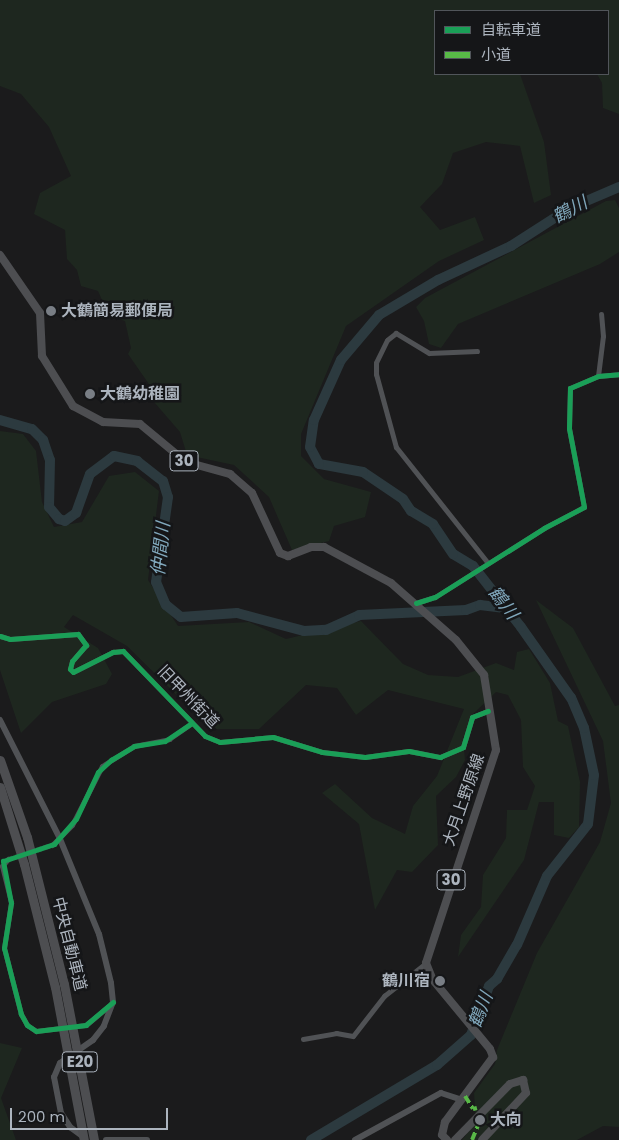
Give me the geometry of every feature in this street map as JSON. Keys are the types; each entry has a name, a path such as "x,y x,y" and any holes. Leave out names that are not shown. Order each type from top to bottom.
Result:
{"highway":[{"name":"中央自動車道","path":"0,760 27,837 59,986 96,1140"},
{"name":"中央自動車道","path":"0,787 59,986 84,1140"}],"main road":[{"name":"大月上野原線","path":"0,255 40,313 42,356 73,406 104,422 140,424 186,462 215,467 237,479 256,500 280,553 288,556 311,547 324,547 391,584 465,649 484,675 488,711 496,750 426,963"},
{"path":"426,963 433,980 490,1049 492,1063 444,1122 442,1135 447,1140"},
{"path":"455,1140 510,1084 523,1080 526,1093 482,1140"}],"street":[{"path":"598,376 603,336 601,314"},
{"path":"477,352 429,353 396,333 387,340 376,363 376,374 396,447 488,563"},
{"path":"417,605 440,594 488,563 584,507 572,453 569,397 575,385 598,376 619,374"},
{"name":"旧甲州街道","path":"0,636 10,639 78,634 86,644 70,665 73,672 113,652 123,651 192,723 206,736 220,742 273,737 322,752 365,757 409,751 440,757 463,747 472,717 488,711"},
{"path":"0,720 60,839 99,934 113,1002 97,1036 65,1057 54,1077 59,1106 70,1127 96,1140"},
{"path":"52,845 60,839 76,819 102,766 134,746 169,740 192,723"},
{"path":"8,859 2,866 11,903 4,948 21,1014 27,1025 36,1031 86,1025 113,1002"},
{"path":"303,1039 336,1033 354,1036 384,996 426,963"},
{"path":"355,1140 441,1093 462,1100"},
{"path":"106,1140 147,1140"}],"shaded area":[{"path":"0,0 619,0 619,114 603,108 602,83 598,75 609,75 609,10 434,10 434,75 520,75 544,142 551,195 534,203 520,146 486,142 453,153 442,184 420,207 440,230 475,217 484,240 439,261 346,326 301,434 301,456 324,479 371,492 365,517 334,526 329,541 292,550 269,497 234,465 187,455 180,432 154,402 153,390 128,354 131,348 125,321 109,316 98,291 81,286 77,270 67,259 65,230 34,214 40,193 71,176 49,127 21,94 0,86"},
{"path":"615,200 619,208 619,252 600,264 458,324 441,348 429,344 424,321 416,307 425,298 606,201"},
{"path":"0,431 23,434 36,451 42,502 54,527 82,522 109,476 135,472 159,491 148,580 178,626 249,622 286,639 361,621 403,664 428,675 458,677 496,663 514,670 517,652 529,649 550,683 558,721 568,726 580,782 579,827 569,838 554,835 554,802 539,802 524,860 458,957 461,935 481,907 483,875 506,838 507,810 527,810 535,786 523,767 521,720 508,695 496,692 473,714 463,738 465,760 456,777 436,796 438,845 412,872 397,870 375,910 359,824 322,793 335,784 372,818 405,834 413,806 437,776 464,709 388,690 356,715 337,688 306,685 259,729 211,729 127,646 73,615 64,627 98,648 112,674 106,684 52,702 21,733 0,670"},
{"path":"536,600 573,628 615,706 619,705 619,1127 603,1126 577,1140 462,1140 476,1123 474,1093 495,1064 497,1050 537,953 600,842 611,803 603,741"},
{"path":"0,1043 22,1048 1,1098 16,1140 0,1140"}],"waterway":[{"name":"鶴川","path":"311,1140 437,1065 471,1035 489,986 497,979 517,945 547,876 588,824 594,775 584,728 571,698 521,627 473,566 453,554 433,524 411,511 403,499 363,472 319,464 310,447 314,420 341,360 379,315 438,280 511,246 570,208 619,187"},
{"name":"仲間川","path":"0,420 32,429 43,440 50,460 49,507 59,519 65,521 76,513 90,474 114,456 137,461 163,481 168,497 156,582 166,605 181,617 237,613 304,631 326,630 359,615 466,610 480,605 505,608"}],"tunnel":[{"path":"30,852 52,845"},
{"path":"8,859 22,855"}],"marked path":[{"path":"465,1096 473,1109 477,1108"},
{"path":"472,1140 481,1118"}],"cycle path":[{"path":"416,603 435,597 544,528 584,507 569,428 570,388 598,376 619,374"},
{"path":"0,636 10,639 78,634 86,645 72,661 70,669 73,672 113,652 123,651 205,736 220,742 273,737 322,752 365,757 409,751 440,757 463,747 472,717 488,711"},
{"path":"113,1002 86,1025 36,1031 27,1025 21,1014 4,948 11,903 3,861 54,844 76,819 98,772 111,760 134,746 165,741 192,723"}],"place":[{"name":"大鶴簡易郵便局","path":"51,311"},
{"name":"大鶴幼稚園","path":"90,394"},
{"name":"鶴川宿","path":"440,981"},
{"name":"大向","path":"480,1120"}]}
